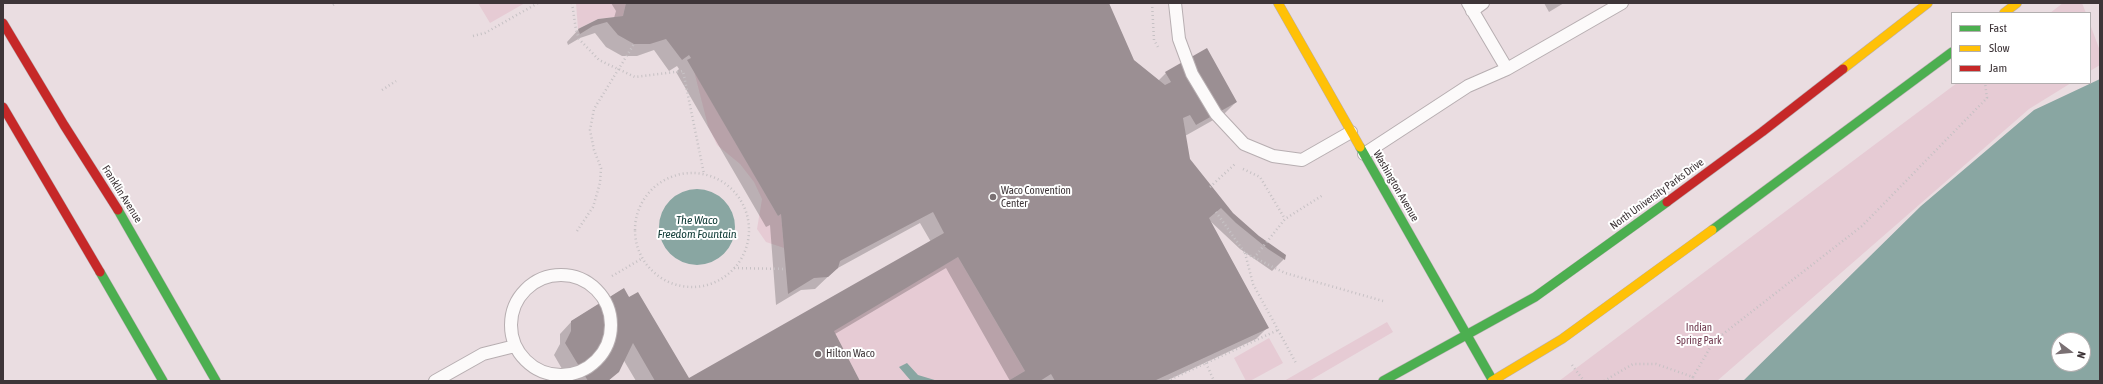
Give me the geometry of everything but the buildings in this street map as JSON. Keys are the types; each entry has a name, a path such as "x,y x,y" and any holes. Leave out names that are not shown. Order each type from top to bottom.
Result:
{"main road":[{"name":"Washington Avenue","path":"1278,3 1468,334 1493,381"},
{"name":"North University Parks Drive","path":"1383,381 1535,297 1557,282 1762,132 1928,3"},
{"path":"2005,12 2017,3"},
{"name":"Franklin Avenue","path":"3,23 64,125 117,206 216,381"},
{"path":"1493,381 1562,339 1813,157 1951,53"},
{"path":"3,107 163,381"}],"lane":[{"path":"1175,3 1179,39 1192,74 1216,114 1244,144 1273,156 1302,160 1352,132"},
{"path":"1483,3 1470,7 1507,69"},
{"path":"1364,154 1468,86 1507,69 1622,3"},
{"path":"560,274 576,276 591,284 603,297 609,312 611,328 604,349 598,359 585,369 570,374 553,375 543,372 524,360 515,346 510,330 512,314 518,298 529,286 544,277 560,274"},
{"path":"435,381 483,354 515,346"}],"path":[{"path":"473,36 485,33 538,3"},
{"path":"572,3 576,30 579,39 599,60 635,77 683,70 704,175"},
{"path":"577,231 593,207 600,183 601,168 594,150 590,130 594,109 634,44"},
{"path":"382,90 396,81"},
{"path":"1690,381 1714,341 1862,226 1987,98 1985,84"},
{"path":"1210,187 1235,164"},
{"path":"681,174 704,175 719,179 735,192 746,208 750,226 748,244 741,261 729,275 713,284 695,288 677,286 660,278 647,266 643,258 638,250 635,230 638,211 648,194 663,181 681,174"},
{"path":"1254,258 1285,219 1323,195"},
{"path":"1216,212 1245,253 1253,284 1296,363"},
{"path":"1245,253 1284,273 1383,301"},
{"path":"612,276 643,258"},
{"path":"734,268 786,269"},
{"path":"1167,381 1278,330"},
{"path":"1206,363 1214,381"},
{"path":"1572,364 1584,381"},
{"path":"1604,381 1633,364 1656,364 1693,377"}],"green space":[{"path":"478,3 525,3 490,23"},
{"path":"576,3 626,3 623,16 598,19 578,29"},
{"path":"2063,3 2082,3 2086,12 2051,12"},
{"path":"2091,27 2100,51 2100,65 2091,70"},
{"path":"694,71 778,216 781,214 784,248 766,242 757,229 762,199 754,182 740,164 717,145 708,126"},
{"name":"Indian Spring Park","path":"1956,84 2069,84 2029,109 1717,381 1559,381"},
{"path":"958,257 1025,371 1008,381 860,381 832,328"},
{"path":"1387,322 1393,332 1309,381 1284,381"},
{"path":"1269,338 1283,363 1250,381 1246,381 1234,358"}],"water":[{"path":"2100,79 2100,381 1743,381 1921,206 2034,110"},
{"name":"The Waco Freedom Fountain","path":"697,189 712,192 724,200 732,212 735,227 732,242 724,254 712,262 697,265 682,262 670,254 662,242 659,227 662,212 670,200 682,192"},
{"path":"907,363 918,375 938,381 911,381 899,367"}],"traffic: fast":[{"path":"1712,230 1951,53"},
{"path":"1360,147 1493,381"},
{"path":"1383,381 1535,297 1667,202"},
{"path":"118,210 216,381"},
{"path":"100,272 163,381"}],"traffic: slow":[{"path":"1278,3 1360,147"},
{"path":"1843,69 1928,3"},
{"path":"2005,12 2017,3"},
{"path":"1492,381 1562,339 1712,230"}],"traffic: jam":[{"path":"3,23 64,125 118,210"},
{"path":"1667,202 1762,132 1843,69"},
{"path":"3,107 100,272"}],"place":[{"name":"Waco Convention Center","path":"993,197"},
{"name":"Hilton Waco","path":"818,354"}]}
